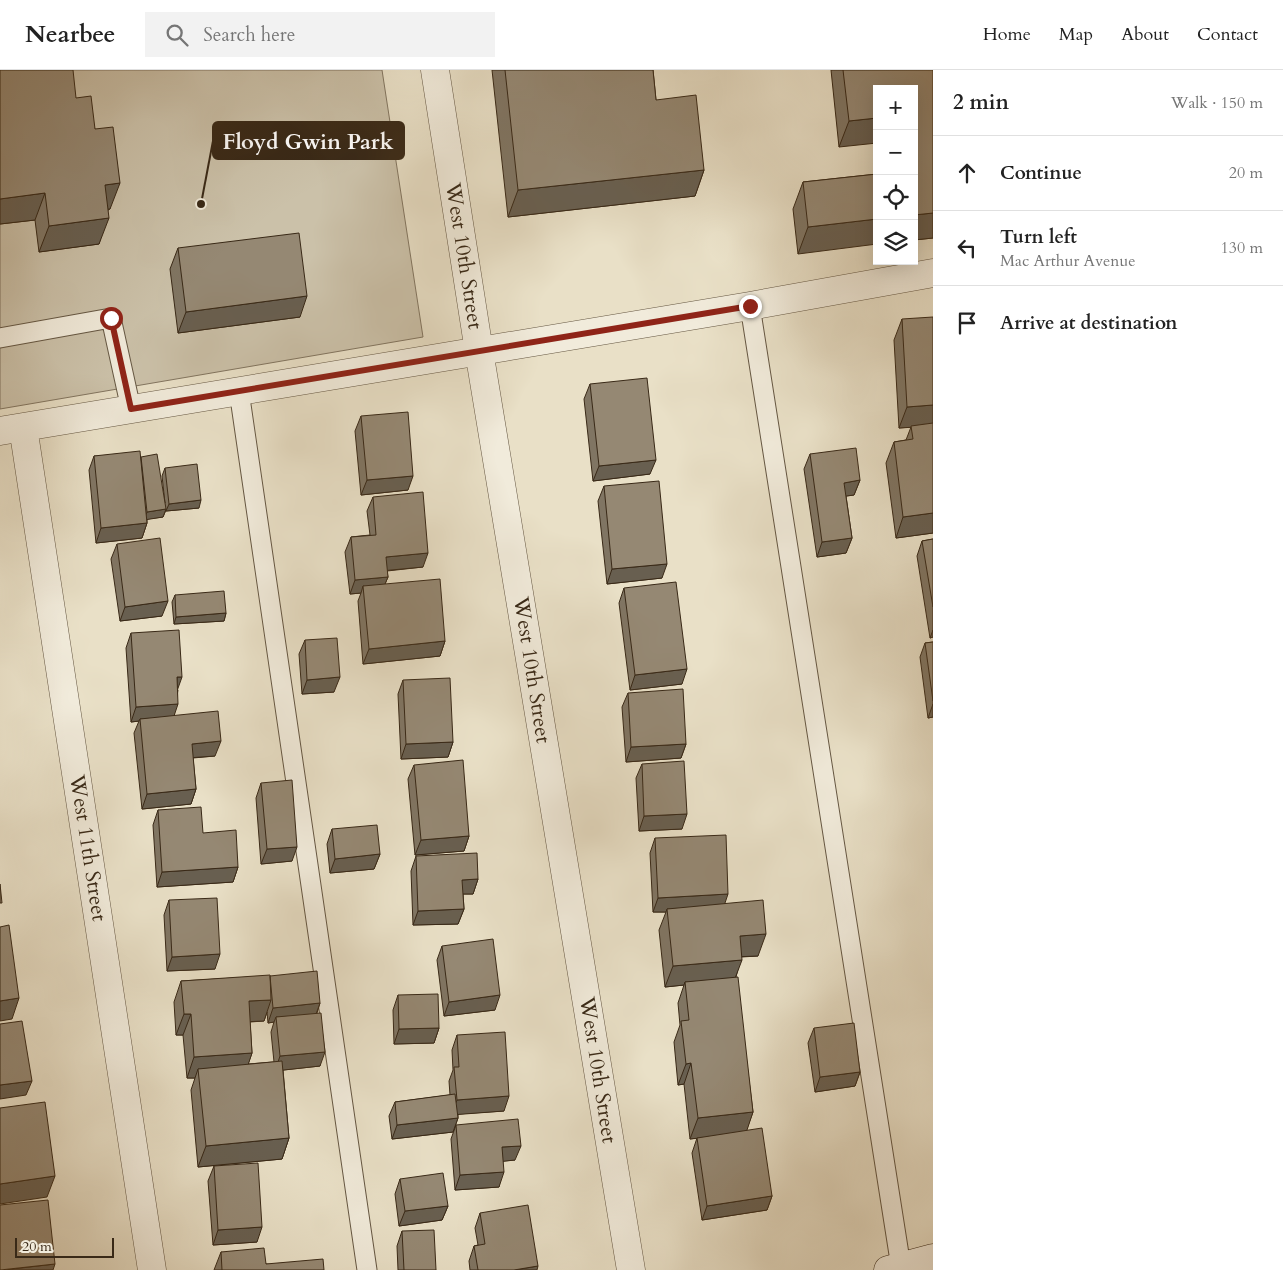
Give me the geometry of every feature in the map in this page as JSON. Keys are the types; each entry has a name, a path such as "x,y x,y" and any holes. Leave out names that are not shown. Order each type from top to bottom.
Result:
{"street":[{"name":"West 10th Street","path":"435,70 479,351 631,1270"},
{"path":"12,429 750,306 933,273"},
{"name":"West 11th Street","path":"12,429 152,1270"},
{"path":"894,1268 933,1258"}],"lane":[{"path":"750,306 894,1268"},
{"path":"0,338 111,318 131,409"},
{"path":"239,391 368,1270"}],"shaded area":[{"path":"0,70 382,70 423,337 0,409"}],"building":[{"path":"0,70 73,70 76,98 91,96 95,129 113,127 120,183 105,185 109,218 49,226 45,193 0,199"},
{"path":"505,70 653,70 656,100 696,95 704,170 518,190"},
{"path":"843,70 933,70 933,213 918,215 918,85 873,85 873,118 849,121"},
{"path":"873,174 873,219 808,227 803,182"},
{"path":"299,233 307,296 186,312 178,248"},
{"path":"933,317 933,405 907,407 902,319"},
{"path":"647,378 656,460 599,466 590,384"},
{"path":"408,412 413,476 367,480 361,416"},
{"path":"933,423 933,513 903,517 894,442 913,439 911,426"},
{"path":"856,448 860,480 844,483 852,538 822,542 810,454"},
{"path":"140,451 147,523 101,528 94,456"},
{"path":"157,454 166,509 147,512 141,457"},
{"path":"197,464 201,500 169,504 165,468"},
{"path":"659,481 667,564 612,569 604,486"},
{"path":"423,492 428,553 386,557 388,577 355,580 351,537 376,535 373,497"},
{"path":"160,538 168,601 125,607 117,544"},
{"path":"933,539 933,607 922,541"},
{"path":"440,579 445,641 369,649 363,586"},
{"path":"676,582 687,669 635,675 624,588"},
{"path":"224,591 226,613 176,617 175,595"},
{"path":"179,630 182,677 177,677 178,704 136,707 131,633"},
{"path":"337,638 340,677 307,680 305,640"},
{"path":"933,642 933,701 925,643"},
{"path":"450,678 453,742 406,744 403,680"},
{"path":"683,689 686,744 631,747 628,693"},
{"path":"218,711 221,741 192,744 196,789 147,794 140,719"},
{"path":"463,760 469,836 421,840 414,765"},
{"path":"684,761 687,814 644,816 642,764"},
{"path":"292,780 297,847 267,849 261,783"},
{"path":"201,807 203,833 236,830 238,867 162,872 158,810"},
{"path":"377,825 380,854 335,859 332,829"},
{"path":"726,835 728,894 658,898 655,838"},
{"path":"477,853 478,879 462,880 464,909 418,911 416,856"},
{"path":"0,884 2,903 0,903"},
{"path":"217,898 220,954 172,957 169,900"},
{"path":"763,900 766,934 740,936 742,960 673,966 667,909"},
{"path":"9,925 19,998 0,1001 0,927"},
{"path":"493,939 500,995 449,1002 442,946"},
{"path":"317,971 320,1003 273,1008 270,976"},
{"path":"270,975 271,1000 249,1001 252,1053 194,1057 191,1014 184,1014 181,981"},
{"path":"738,977 753,1112 698,1118 691,1063 686,1064 681,1021 689,1020 685,982"},
{"path":"438,994 439,1028 399,1029 398,995"},
{"path":"321,1013 325,1052 280,1056 276,1017"},
{"path":"22,1021 32,1081 0,1085 0,1024"},
{"path":"854,1023 860,1072 820,1077 814,1028"},
{"path":"505,1032 509,1096 457,1100 454,1067 459,1067 457,1035"},
{"path":"282,1061 289,1138 206,1146 198,1069"},
{"path":"455,1094 458,1118 397,1125 395,1102"},
{"path":"45,1102 55,1176 0,1184 0,1108"},
{"path":"518,1119 521,1146 502,1147 504,1172 460,1175 456,1125"},
{"path":"762,1128 772,1196 707,1206 697,1138"},
{"path":"258,1163 262,1227 218,1230 214,1166"},
{"path":"443,1173 448,1206 405,1211 400,1179"},
{"path":"48,1200 55,1264 0,1270 0,1205"},
{"path":"528,1205 538,1266 514,1270 478,1270 474,1246 485,1244 480,1213"},
{"path":"434,1230 436,1270 404,1270 402,1231"},
{"path":"264,1248 266,1264 323,1259 324,1270 222,1270 221,1252"}],"place":[{"name":"Floyd Gwin Park","path":"201,204"}],"route":[{"path":"111,318 131,409 750,306"}]}
